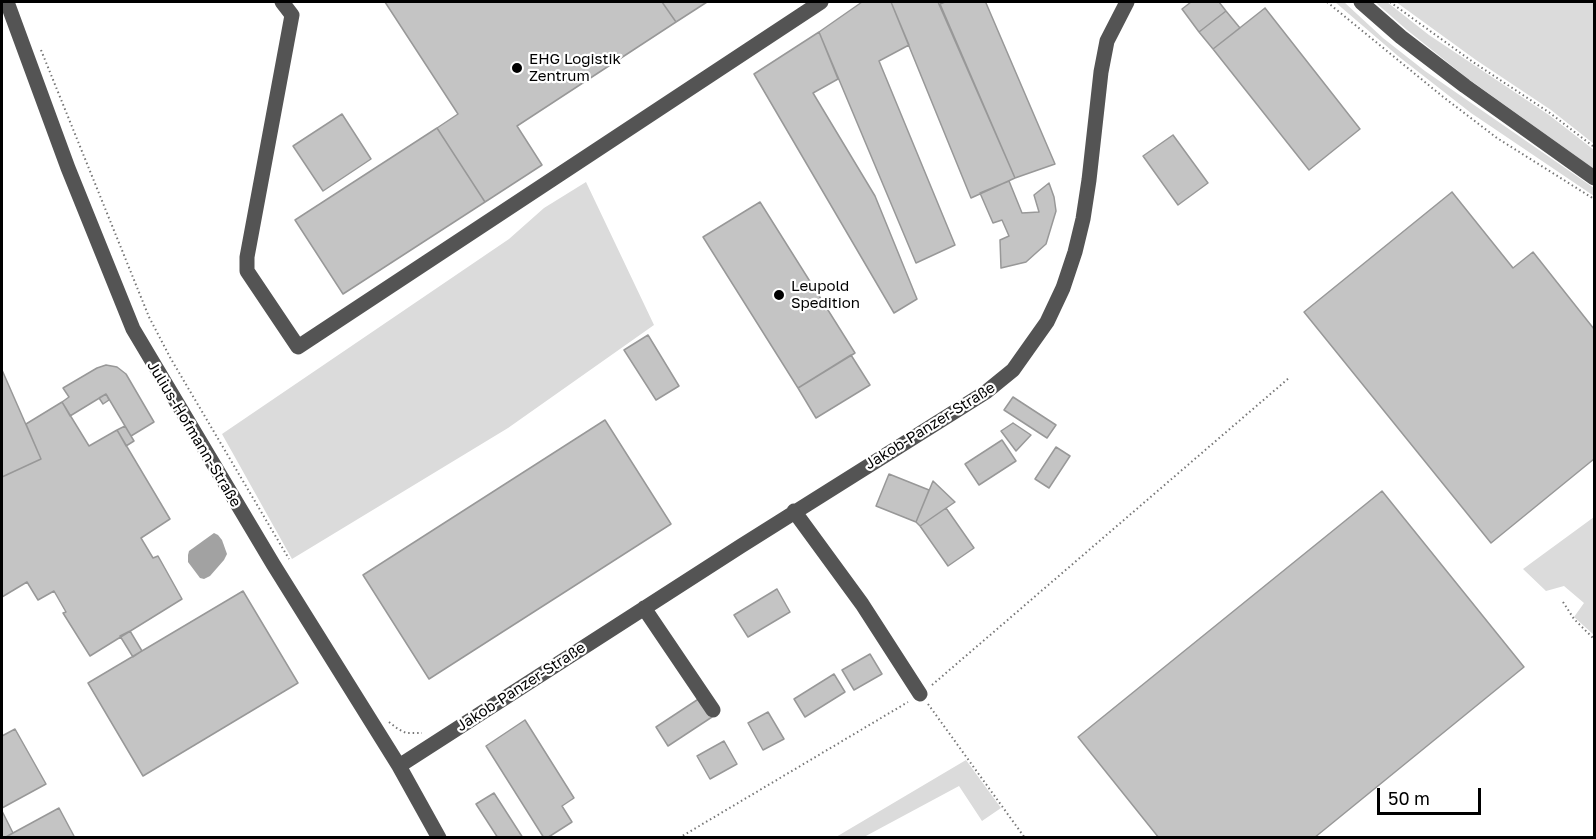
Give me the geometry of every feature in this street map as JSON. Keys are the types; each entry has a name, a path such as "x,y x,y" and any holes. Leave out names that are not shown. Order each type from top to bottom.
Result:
{"street":[{"name":"Julius-Hofmann-Straße","path":"8,2 68,168 133,329 261,544 399,766 438,837"},
{"path":"282,2 292,15 247,257 247,271 298,347 820,2"},
{"path":"1361,2 1456,80 1594,178"},
{"name":"Jakob-Panzer-Straße","path":"399,766 999,383 1025,355 1047,322 1063,288 1083,219 1101,72 1107,41 1119,4"},
{"path":"794,512 862,604 920,694"},
{"path":"644,608 713,710"}],"path":[{"path":"1327,2 1497,138 1594,199"},
{"path":"1390,2 1473,62 1550,113 1594,147"},
{"path":"40,46 149,317 176,369 292,564"},
{"path":"679,837 920,694 1289,378"},
{"path":"1563,602 1574,619 1594,639"},
{"path":"920,694 1025,837"},
{"path":"387,720 406,734 424,733"}],"shaded area":[{"path":"1335,2 1344,2 1383,38 1425,71 1594,188 1594,196 1471,113 1398,56"},
{"path":"1375,2 1387,2 1429,35 1549,115 1594,150 1594,169 1467,78"},
{"path":"1396,2 1594,2 1594,144 1551,110 1476,60"},
{"path":"586,182 654,325 508,428 292,559 222,434 509,239 544,208"},
{"path":"1594,517 1594,635 1574,617 1584,603 1564,586 1546,591 1523,569"},
{"path":"214,533 222,540 227,554 210,576 200,578 188,562 189,551"},
{"path":"966,760 1001,808 982,821 959,786 864,837 836,837"}],"building":[{"name":"EHG Logistik Zentrum","path":"385,2 662,2 676,22 517,126 542,165 485,202 437,128 458,114"},
{"path":"662,2 707,2 676,22"},
{"path":"862,2 891,2 909,45 879,61 955,245 916,263 819,32"},
{"path":"891,2 938,2 1015,178 971,198"},
{"path":"945,2 986,3 1055,164 1015,178 940,4"},
{"path":"1191,2 1219,2 1226,11 1199,32 1182,9"},
{"path":"1265,8 1360,129 1309,170 1213,49"},
{"path":"1226,11 1240,28 1213,49 1199,32"},
{"path":"819,32 838,79 813,93 875,196 917,299 894,313 754,74"},
{"path":"342,114 371,159 323,191 293,146"},
{"path":"437,128 485,202 343,294 295,220"},
{"path":"1173,135 1208,183 1178,205 1143,156"},
{"path":"1009,181 1022,213 1039,212 1034,195 1049,183 1056,211 1046,244 1026,262 1001,268 1000,240 1009,236 1002,220 993,223 980,193"},
{"path":"1452,192 1513,268 1533,252 1594,329 1594,459 1491,543 1304,312"},
{"name":"Leupold Spedition","path":"760,202 855,353 798,388 703,237"},
{"path":"648,335 679,386 656,400 624,350"},
{"path":"851,355 870,385 816,418 798,388"},
{"path":"106,365 117,367 126,374 154,422 131,436 106,394 70,416 62,402 69,397 63,388"},
{"path":"2,370 41,459 2,477"},
{"path":"106,394 109,400 103,404 99,398"},
{"path":"1013,397 1056,425 1047,438 1004,410"},
{"path":"62,402 89,446 117,430 170,519 141,538 153,558 158,556 182,599 90,656 63,613 66,612 54,591 38,600 27,582 2,597 2,477 41,459 26,424"},
{"path":"605,420 671,524 429,679 363,575"},
{"path":"1013,423 1031,435 1016,451 1001,431"},
{"path":"125,426 134,441 126,446 117,430"},
{"path":"1002,440 1016,461 979,485 965,464"},
{"path":"1056,447 1070,456 1049,488 1035,479"},
{"path":"889,474 929,490 916,522 876,506"},
{"path":"933,481 955,502 920,526 916,522"},
{"path":"1382,491 1524,667 1314,838 1159,838 1078,737"},
{"path":"946,508 974,548 948,566 920,526"},
{"path":"777,589 790,612 748,637 734,615"},
{"path":"243,591 298,683 143,776 88,683"},
{"path":"130,631 142,651 133,657 120,636"},
{"path":"870,654 882,674 854,690 842,670"},
{"path":"834,674 845,692 805,717 794,699"},
{"path":"700,698 712,717 668,746 656,727"},
{"path":"768,712 784,739 763,750 748,723"},
{"path":"525,720 574,798 562,806 572,822 547,838 544,838 486,746"},
{"path":"15,729 46,784 2,808 2,736"},
{"path":"724,741 737,764 710,779 697,756"},
{"path":"494,793 523,838 498,838 476,804"},
{"path":"59,808 75,838 4,838 13,833"},
{"path":"2,811 13,833 4,838 2,838"}],"place":[{"name":"EHG Logistik Zentrum","path":"517,68"},
{"name":"Leupold Spedition","path":"779,295"}]}
